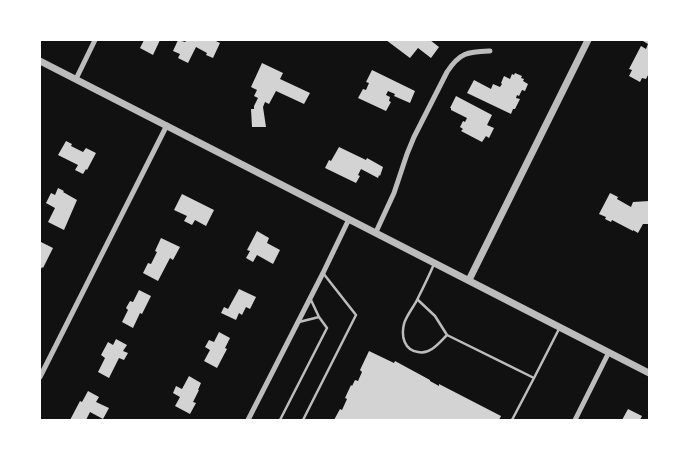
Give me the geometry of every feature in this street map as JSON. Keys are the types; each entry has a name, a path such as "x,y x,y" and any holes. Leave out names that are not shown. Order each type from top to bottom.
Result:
{"street":[{"path":"76,79 95,40"},
{"path":"469,280 588,40"},
{"path":"376,232 394,193 414,137 447,72 459,57 467,53 490,51"},
{"path":"40,61 649,373"},
{"path":"40,377 167,126"},
{"path":"248,420 349,218"},
{"path":"575,420 609,352"}],"lane":[{"path":"435,263 418,300 404,324 403,340 408,347 417,352 426,352 440,343 447,334"},
{"path":"303,420 356,315 323,272"},
{"path":"280,420 327,328 319,318 310,298"},
{"path":"418,300 435,316 447,334 534,378"},
{"path":"298,323 319,318"},
{"path":"512,420 560,327"}],"building":[{"path":"144,40 160,40 153,55 140,48"},
{"path":"178,40 185,42 187,40 214,40 220,43 213,58 196,47 188,63 178,58 180,54 173,51"},
{"path":"386,40 430,40 439,47 431,58 418,48 410,58"},
{"path":"644,40 649,40 649,73 646,79 642,78 640,82 629,76 632,70 629,69 641,46 646,49 648,44"},
{"path":"262,63 283,73 280,79 310,93 304,104 276,91 269,104 265,102 263,107 266,127 252,127 251,109 254,109 258,98 254,96 257,90 251,87"},
{"path":"372,70 415,91 410,103 394,96 395,94 388,91 386,95 390,97 389,101 391,102 386,111 358,98 363,89 366,90 369,83 366,82"},
{"path":"515,73 522,76 523,81 528,84 525,91 522,90 519,96 517,95 516,98 520,99 511,114 467,93 474,80 491,89 493,84 500,87 504,76 510,79 512,74 514,75"},
{"path":"456,96 492,115 487,125 494,128 489,138 486,136 482,142 461,131 463,129 460,127 467,118 450,108"},
{"path":"66,141 83,152 86,148 96,153 83,174 75,170 78,165 58,155"},
{"path":"339,147 366,160 367,158 383,167 380,176 378,178 361,169 356,183 325,168"},
{"path":"58,188 77,200 64,230 48,222 55,208 46,203 51,193 55,195"},
{"path":"610,193 631,207 633,202 649,201 649,224 643,224 638,233 612,220 611,222 605,219 606,217 599,214"},
{"path":"182,194 214,210 206,226 195,220 192,225 184,221 187,216 174,210"},
{"path":"257,231 269,238 267,243 280,250 273,264 257,255 253,262 246,258 250,251 247,250"},
{"path":"161,238 180,247 173,260 170,258 158,281 143,273 148,263 151,264"},
{"path":"41,242 53,248 40,271 40,244"},
{"path":"239,289 256,297 250,309 246,307 242,315 239,313 236,320 221,313 224,307 228,309"},
{"path":"139,290 151,296 133,328 122,322 128,310 126,308 130,301 133,302"},
{"path":"219,332 230,338 225,348 227,349 217,368 204,361 210,350 205,347 209,340 214,342"},
{"path":"116,339 127,345 123,351 128,353 124,360 119,358 109,378 98,372 105,358 101,355 108,342 113,345"},
{"path":"369,351 394,363 395,361 439,386 439,384 501,416 499,420 334,420 340,409 342,410 351,385 355,380 358,381 362,372 360,370"},
{"path":"189,376 201,383 193,402 196,403 190,414 175,406 180,397 173,393 176,386 182,389"},
{"path":"88,391 99,397 96,402 109,408 103,419 90,412 86,420 70,420 80,401 82,402"},
{"path":"628,409 642,416 640,420 622,420"}]}
